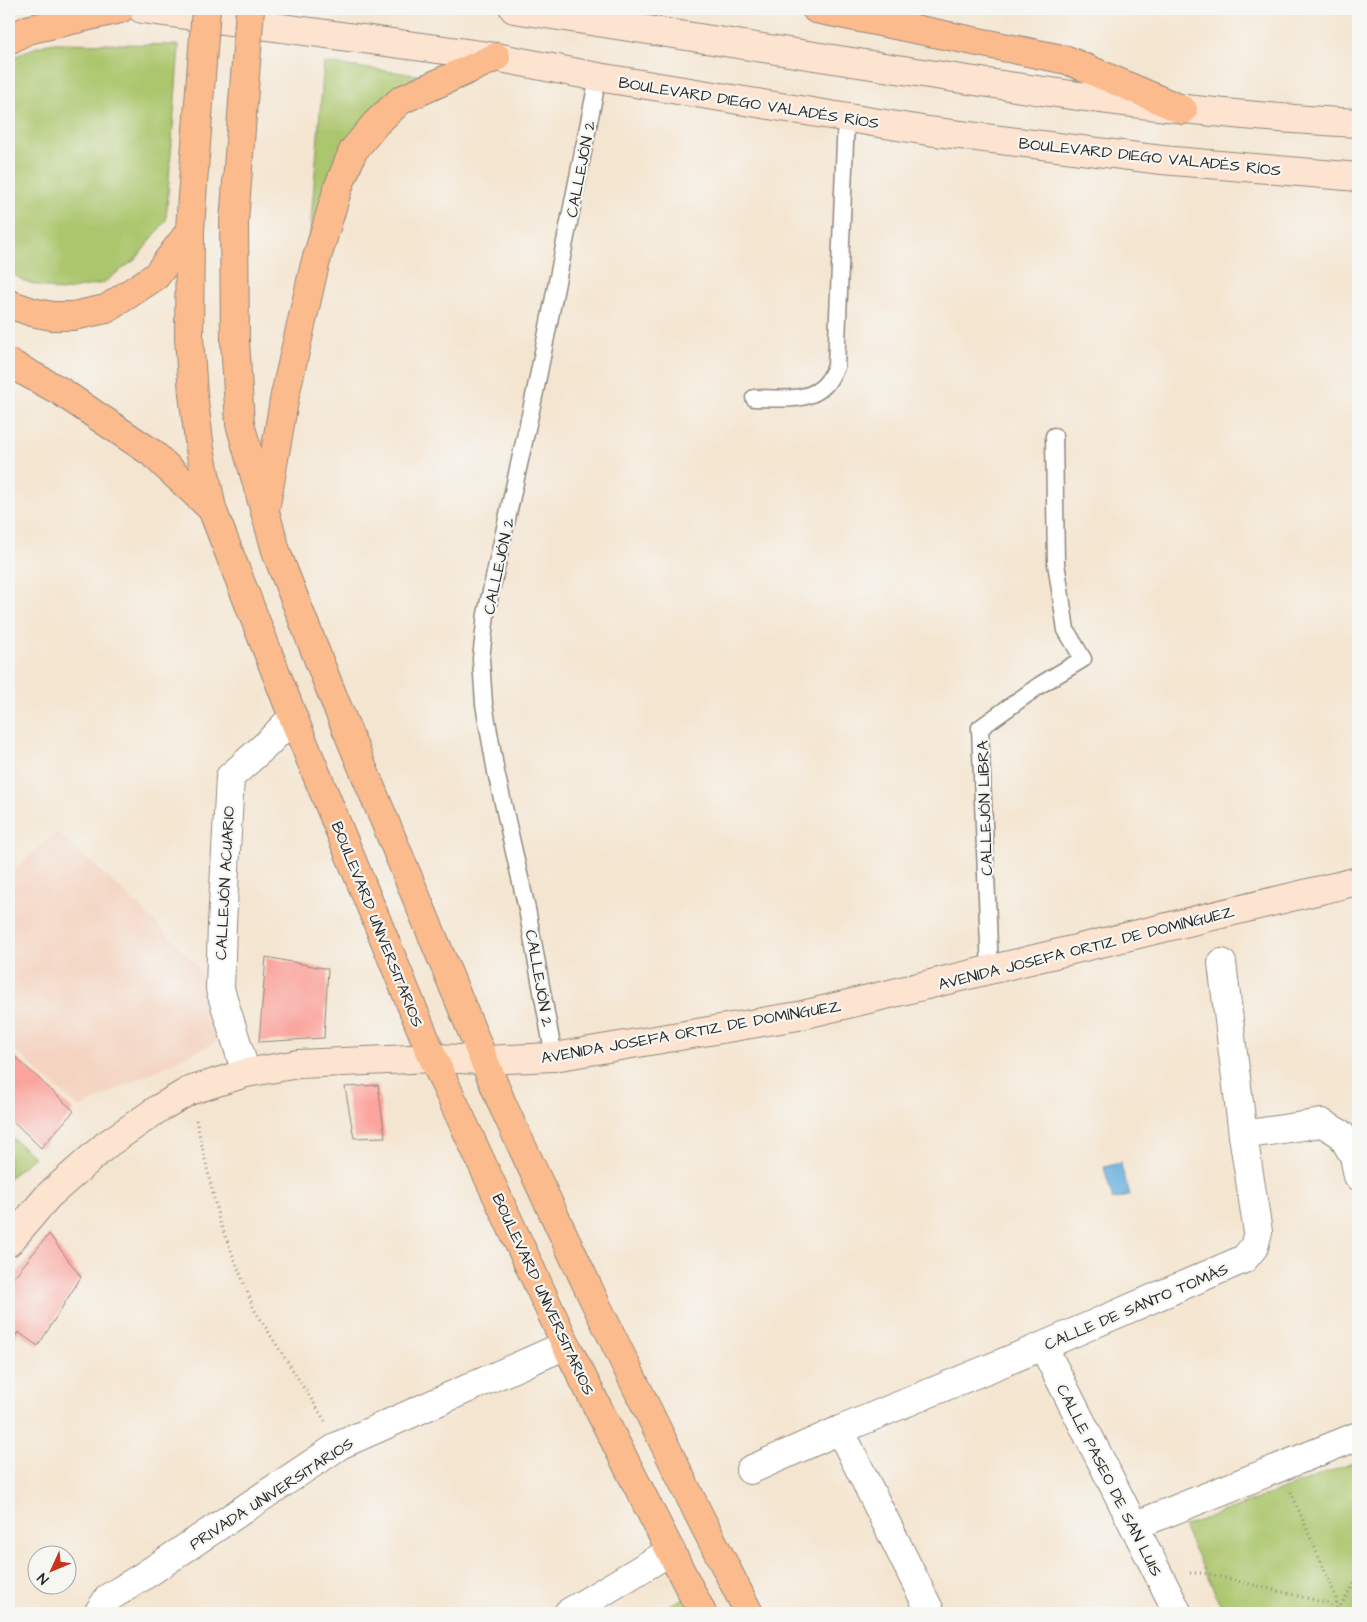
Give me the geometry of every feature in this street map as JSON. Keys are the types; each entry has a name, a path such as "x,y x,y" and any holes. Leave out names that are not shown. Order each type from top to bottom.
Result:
{"main road":[{"path":"9,40 27,30 120,9"},
{"name":"BOULEVARD DIEGO VALADÉS RÍOS","path":"142,9 496,57 598,77 928,131 1162,160 1358,177"},
{"name":"BOULEVARD UNIVERSITARIOS","path":"206,9 190,231 189,338 193,394 200,449 212,509 293,717 433,1058 566,1345 702,1613"},
{"path":"250,9 234,222 235,341 240,424 277,554 331,690 484,1060 593,1298 749,1613"},
{"path":"514,9 1037,92 1183,110 1280,119 1358,123"},
{"path":"816,9 1067,60 1183,110"},
{"path":"265,511 285,395 315,264 338,188 353,151 376,122 401,100 496,57"},
{"path":"9,304 32,312 52,316 73,316 106,309 156,276 190,231"},
{"path":"9,363 60,391 152,454 212,509"},
{"name":"AVENIDA JOSEFA ORTIZ DE DOMÍNGUEZ","path":"9,1242 48,1196 106,1145 158,1109 190,1091 246,1073 298,1064 433,1058 484,1060 554,1057 798,1016 1358,881"}],"street":[{"name":"CALLEJÓN ACUARIO","path":"246,1073 220,989 230,777 267,744 293,717"},
{"name":"CALLE DE SANTO TOMÁS","path":"750,1470 1244,1259 1254,1247 1258,1232 1243,1136 1222,963"},
{"path":"1243,1136 1322,1122 1341,1134 1354,1156 1358,1176"},
{"name":"PRIVADA UNIVERSITARIOS","path":"98,1613 108,1598 145,1576 340,1445 566,1345"},
{"name":"CALLE PASEO DE SAN LUIS","path":"1043,1346 1178,1613"},
{"path":"840,1430 932,1613"},
{"path":"1134,1526 1358,1436"},
{"path":"568,1613 671,1551"}],"lane":[{"name":"CALLEJÓN 2","path":"554,1057 527,909 494,762 484,704 481,659 486,614 535,392 598,77"},
{"path":"754,398 797,399 820,390 828,382 836,367 846,117"},
{"name":"CALLEJÓN LIBRA","path":"990,970 980,728 1040,685 1084,659 1066,630 1056,564 1054,436"}],"path":[{"path":"190,1091 219,1220 254,1309 340,1445"},
{"path":"1280,1467 1336,1596 1338,1612"},
{"path":"1158,1575 1205,1573 1327,1603 1338,1612"},
{"path":"1338,1612 1358,1577"},
{"path":"1325,1613 1358,1608"}],"shaded area":[{"path":"57,832 138,905 195,963 234,1033 79,1108 9,1045 9,873"}],"green space":[{"path":"54,43 179,45 166,220 136,259 103,283 61,291 26,282 9,272 9,61 30,49"},
{"path":"324,63 450,79 415,96 352,168 298,380"},
{"path":"9,1135 34,1157 9,1178"},
{"path":"1358,1461 1358,1613 1225,1613 1183,1527"},
{"path":"689,1595 699,1613 655,1613"}],"water":[{"path":"1120,1163 1130,1195 1113,1200 1104,1167"}],"building":[{"path":"266,957 328,969 324,1038 259,1042"},
{"path":"9,1051 74,1111 41,1148 9,1117"},
{"path":"378,1085 385,1137 354,1138 345,1087"},
{"path":"49,1234 81,1277 38,1346 18,1332 9,1347 9,1283"}]}
